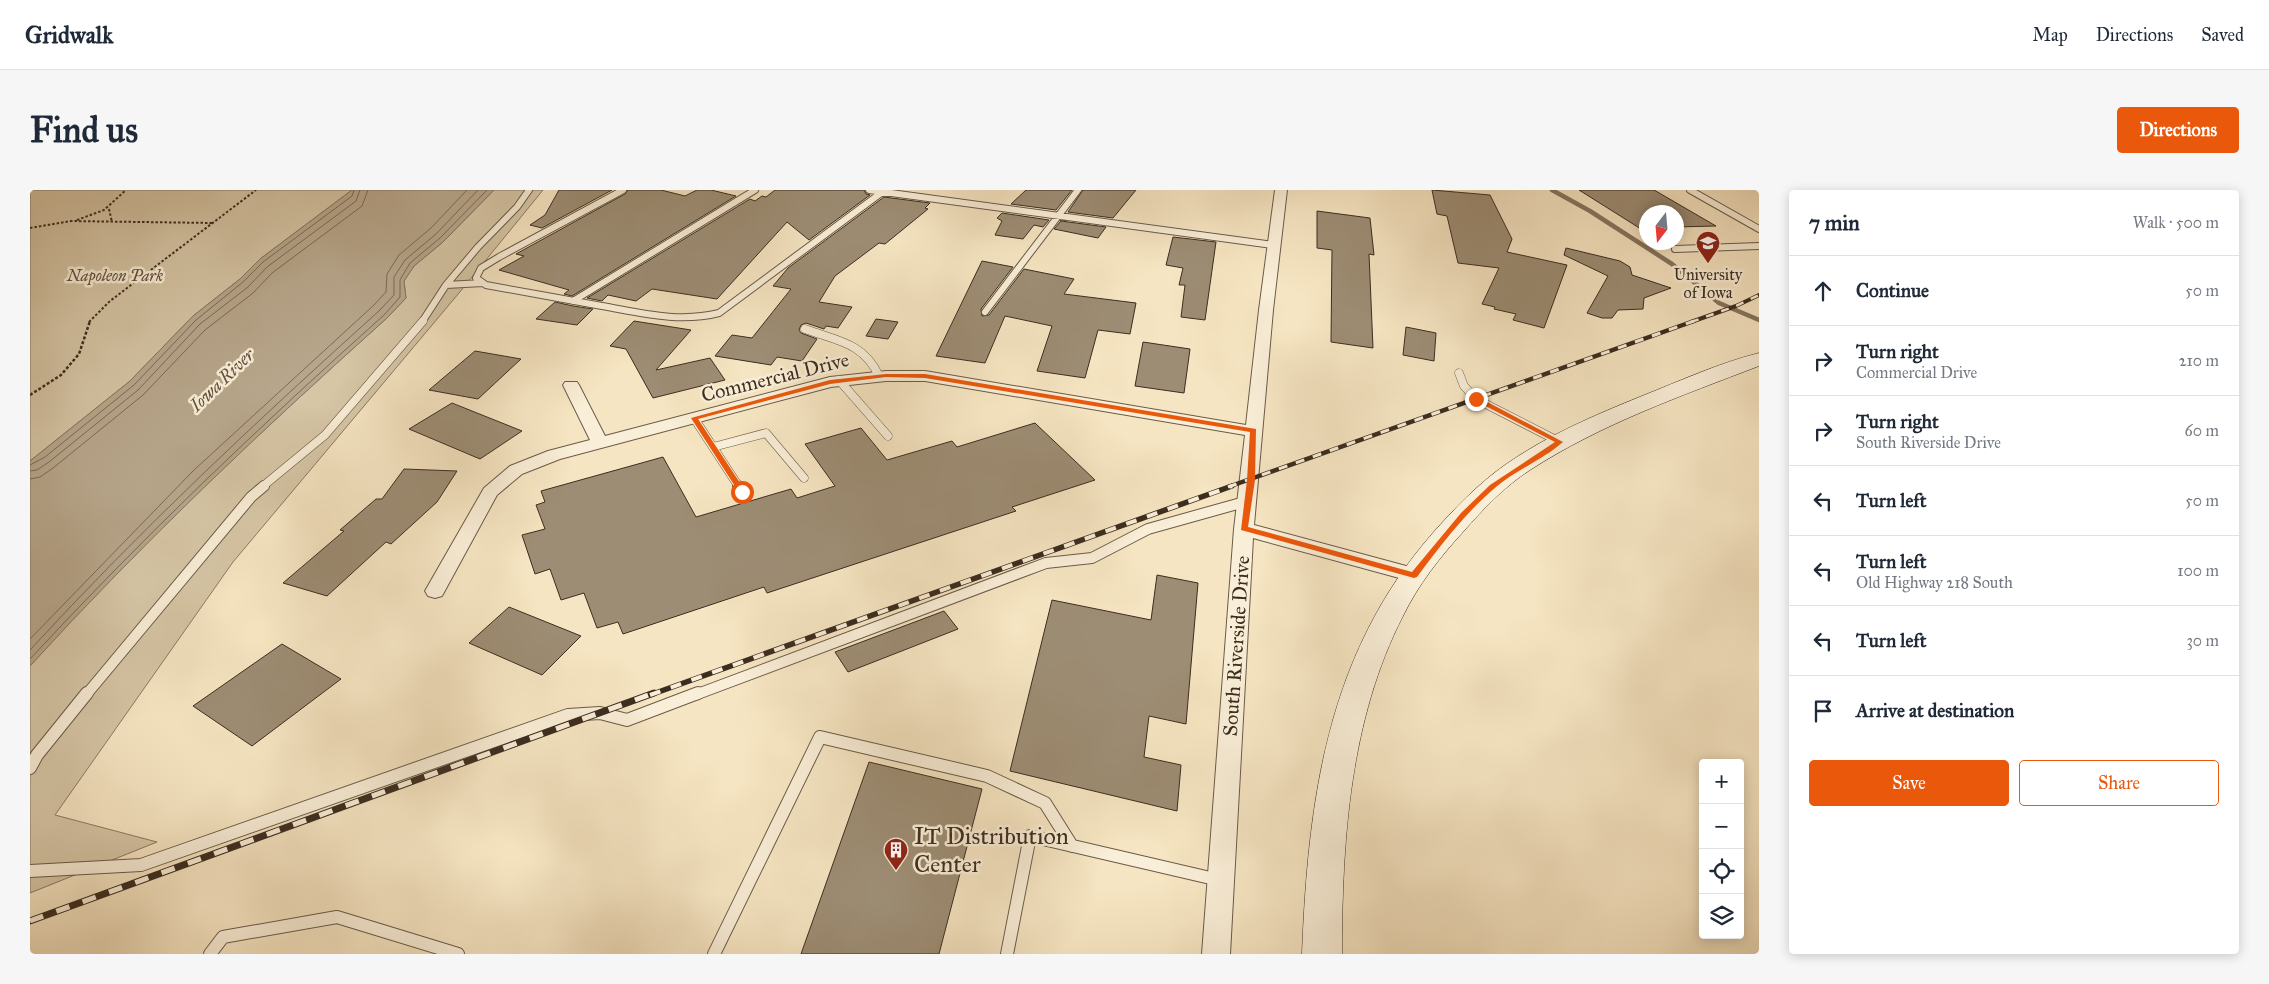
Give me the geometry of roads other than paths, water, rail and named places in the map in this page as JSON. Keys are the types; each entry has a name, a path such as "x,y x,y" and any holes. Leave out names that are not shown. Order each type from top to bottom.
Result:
{"main road":[{"path":"1322,954 1322,893 1329,813 1343,743 1358,690 1382,627 1414,575 1434,548 1464,514 1493,486 1520,466 1560,442 1600,422 1759,359"}],"street":[{"name":"South Riverside Drive","path":"1216,954 1244,529 1273,245 1281,190"},
{"name":"Commercial Drive","path":"435,591 481,505 490,492 502,480 534,461 839,380 879,376 925,376 1254,431"},
{"path":"571,385 600,443"},
{"path":"1244,529 1414,575"}],"lane":[{"path":"30,768 37,755 138,630 239,512 252,498 325,435 420,326 446,286 478,247 517,207 529,190"},
{"path":"482,283 476,278 481,268 613,193 623,190"},
{"path":"573,301 756,190"},
{"path":"869,190 1273,245"},
{"path":"985,312 1078,190"},
{"path":"1690,190 1759,230"},
{"path":"446,286 482,283 674,319 704,318 720,313 883,191"},
{"path":"1684,249 1759,246"},
{"path":"805,329 861,350 870,357 879,376"},
{"path":"1459,373 1464,386 1476,399 1560,442"},
{"path":"839,380 888,436"},
{"path":"694,418 742,492"},
{"path":"713,447 766,433 804,478"},
{"path":"30,871 141,866 568,715 600,713 627,720 1046,563 1092,558 1148,529 1248,501"},
{"path":"714,954 820,737 987,776 1045,803 1072,846"},
{"path":"1007,954 1030,836 1221,881"},
{"path":"210,954 223,937 337,917 458,954"}],"water":[{"name":"Iowa River","path":"352,190 494,190 443,242 414,266 404,281 406,298 387,318 204,487 72,620 30,666 30,461 130,381 193,316 240,279 260,259"}],"waterway":[{"path":"1552,190 1590,211 1672,264 1719,303 1759,320"}],"railway":[{"path":"1691,322 1736,306 1759,295"},
{"path":"1228,487 1694,321"},
{"path":"650,695 1232,486"},
{"path":"30,921 654,693"}],"place":[{"name":"University of Iowa","path":"1708,264"},
{"name":"IT Distribution Center","path":"896,871"}],"park label":[{"name":"Napoleon Park","path":"115,275"}]}
